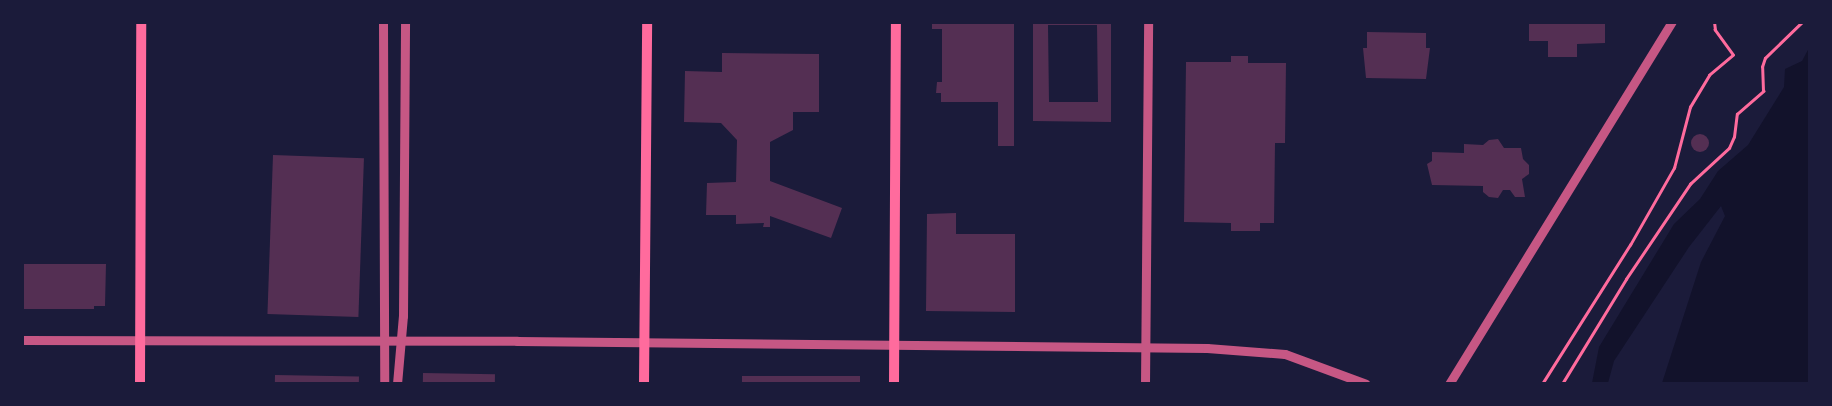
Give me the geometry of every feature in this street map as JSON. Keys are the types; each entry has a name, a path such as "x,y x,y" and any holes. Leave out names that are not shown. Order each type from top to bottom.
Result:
{"main road":[{"path":"140,384 141,22"},
{"path":"644,384 647,22"},
{"path":"894,384 896,22"}],"street":[{"path":"383,22 384,384"},
{"path":"397,384 400,341 405,22"},
{"path":"1145,384 1148,22"},
{"path":"1449,384 1672,22"},
{"path":"22,340 644,343 1267,351 1366,384"}],"path":[{"path":"1542,384 1630,245 1674,168 1690,107 1708,75 1733,55 1715,30 1714,22"},
{"path":"1562,384 1626,279 1690,184 1729,148 1737,114 1763,91 1762,67 1765,58 1802,22"}],"shaded area":[{"path":"1809,48 1809,383 1662,383 1701,262 1725,216 1721,206 1689,247 1614,361 1608,383 1592,383 1599,347 1674,224 1700,199 1718,171 1748,145 1784,87 1785,69 1802,61"}],"building":[{"path":"932,22 1014,22 1014,146 998,146 998,102 941,102 941,93 936,93 937,82 942,82 942,29 932,29"},
{"path":"1033,22 1111,22 1111,122 1033,121","holes":["1048,25 1097,25 1098,102 1049,102"]},
{"path":"1529,22 1605,22 1605,43 1577,44 1577,57 1548,57 1548,41 1529,41"},
{"path":"1367,32 1426,33 1426,48 1430,48 1426,79 1366,78 1363,48 1367,48"},
{"path":"722,53 819,54 819,112 793,112 793,130 770,142 770,181 842,208 831,238 770,216 770,227 763,227 764,223 736,224 736,215 706,215 707,183 736,182 737,140 721,123 684,122 685,71 722,72"},
{"path":"1231,56 1248,56 1248,63 1286,63 1285,143 1275,143 1274,223 1260,223 1260,231 1231,231 1231,223 1184,222 1186,62 1231,62"},
{"path":"1696,134 1704,134 1709,139 1707,150 1696,152 1691,147 1691,139"},
{"path":"1498,139 1504,148 1521,148 1523,159 1529,165 1529,174 1522,179 1525,197 1515,197 1510,190 1503,190 1498,198 1489,197 1483,192 1483,186 1432,185 1427,164 1432,161 1432,152 1464,153 1464,144 1483,145 1489,140"},
{"path":"273,155 364,158 358,317 267,314"},
{"path":"956,213 956,234 1015,234 1015,312 926,311 927,214"},
{"path":"22,264 106,264 105,306 94,306 94,309 22,309"},
{"path":"423,373 495,374 495,384 423,384"},
{"path":"275,375 359,376 359,384 275,384"},
{"path":"742,376 860,376 860,384 742,384"}]}
